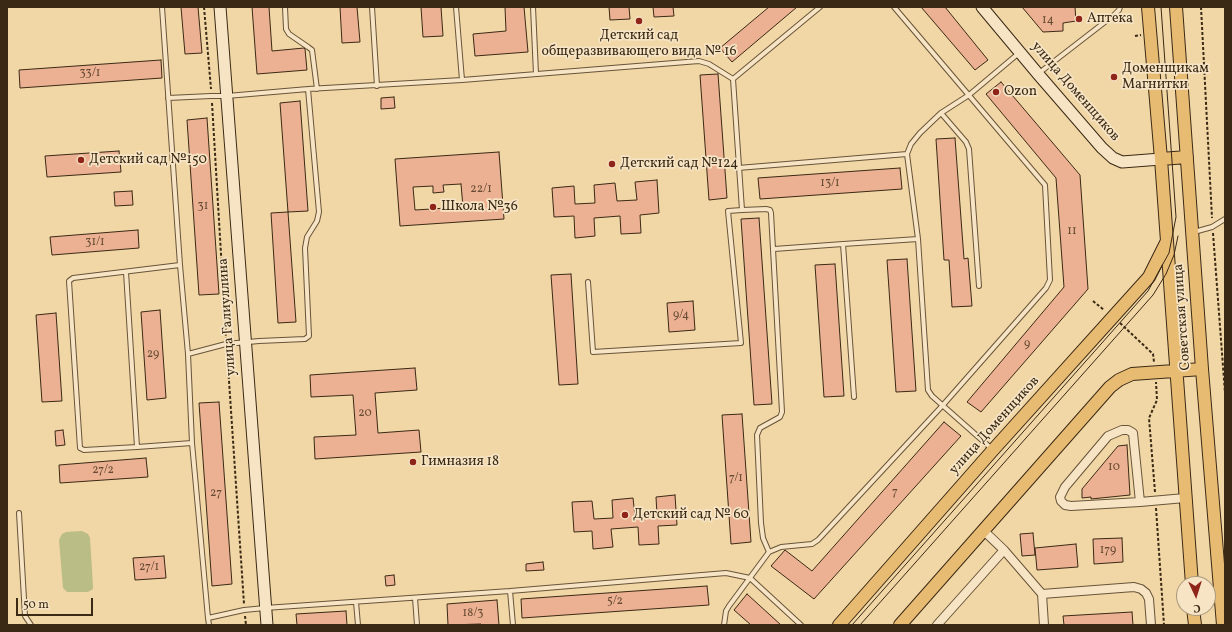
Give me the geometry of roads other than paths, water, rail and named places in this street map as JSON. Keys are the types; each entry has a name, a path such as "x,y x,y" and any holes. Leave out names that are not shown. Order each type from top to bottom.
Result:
{"main road":[{"name":"Советская улица","path":"1148,7 1161,159 1191,576"},
{"name":"Советская улица","path":"1176,7 1202,369 1223,588 1223,625"},
{"name":"улица Доменщиков","path":"1161,159 1187,157"},
{"name":"улица Доменщиков","path":"839,625 1149,276 1167,242"},
{"path":"900,625 1110,388 1119,380 1132,374 1202,369"}],"street":[{"name":"улица Галиуллина","path":"220,7 267,625"},
{"name":"улица Доменщиков","path":"982,7 1102,148 1113,158 1122,162 1161,159"},
{"path":"1140,502 1133,433 1128,430 1122,430 1108,436 1065,487 1060,497 1061,501 1065,505 1071,506 1140,502 1185,498"},
{"path":"984,531 1004,550 1042,594 1044,625"},
{"path":"937,625 1004,550"},
{"path":"1042,594 1134,587 1141,589 1146,593 1149,599 1151,625"}],"lane":[{"path":"162,7 180,265 188,354 192,443 209,625"},
{"path":"285,7 286,28 289,34 312,50 317,89"},
{"path":"372,7 377,86"},
{"path":"456,7 462,80"},
{"path":"533,7 536,74"},
{"path":"733,79 820,7"},
{"path":"724,625 726,611 769,552 781,547 812,544 818,540 942,405 1046,288 1050,280 1045,185 894,7"},
{"path":"1038,74 1114,15 1120,7"},
{"path":"993,450 930,393 928,386 918,239 907,154 911,144 920,133 941,113 969,95 1020,52"},
{"path":"168,98 226,96 308,89 377,86 699,61 709,64 733,79"},
{"path":"733,79 742,210"},
{"path":"188,354 226,344 305,339 309,336 304,248 307,237 317,221 319,212 308,89"},
{"path":"941,113 966,142 969,149 979,286"},
{"path":"738,168 907,154"},
{"path":"588,282 593,352 741,343 728,211 770,210 774,249 782,412 780,417 760,428 757,435 761,522 763,538 769,552"},
{"path":"1192,232 1212,227 1225,219"},
{"path":"774,249 918,239"},
{"path":"843,244 854,398"},
{"path":"180,265 73,278 70,280 80,448 84,450 192,443"},
{"path":"126,272 137,447"},
{"path":"19,513 25,616 31,625"},
{"path":"208,618 244,610 265,608 510,591 726,573 750,578 801,625"},
{"path":"510,591 513,625"},
{"path":"415,598 417,625"},
{"path":"356,602 358,625"}],"tram line":[{"path":"852,625 1148,291 1169,253 1176,217 1161,7"},
{"path":"860,625 1153,295 1166,274 1174,255 1178,236"}],"place":[{"name":"Аптека","path":"1079,19"},
{"name":"Детский сад общеразвивающего вида № 16","path":"639,21"},
{"name":"Доменщикам Магнитки","path":"1114,77"},
{"name":"Ozon","path":"996,92"},
{"name":"Детский сад №150","path":"81,160"},
{"name":"Детский сад №124","path":"612,164"},
{"name":"Школа №36","path":"433,207"},
{"name":"Гимназия 18","path":"413,462"},
{"name":"Детский сад № 60","path":"625,515"}]}
